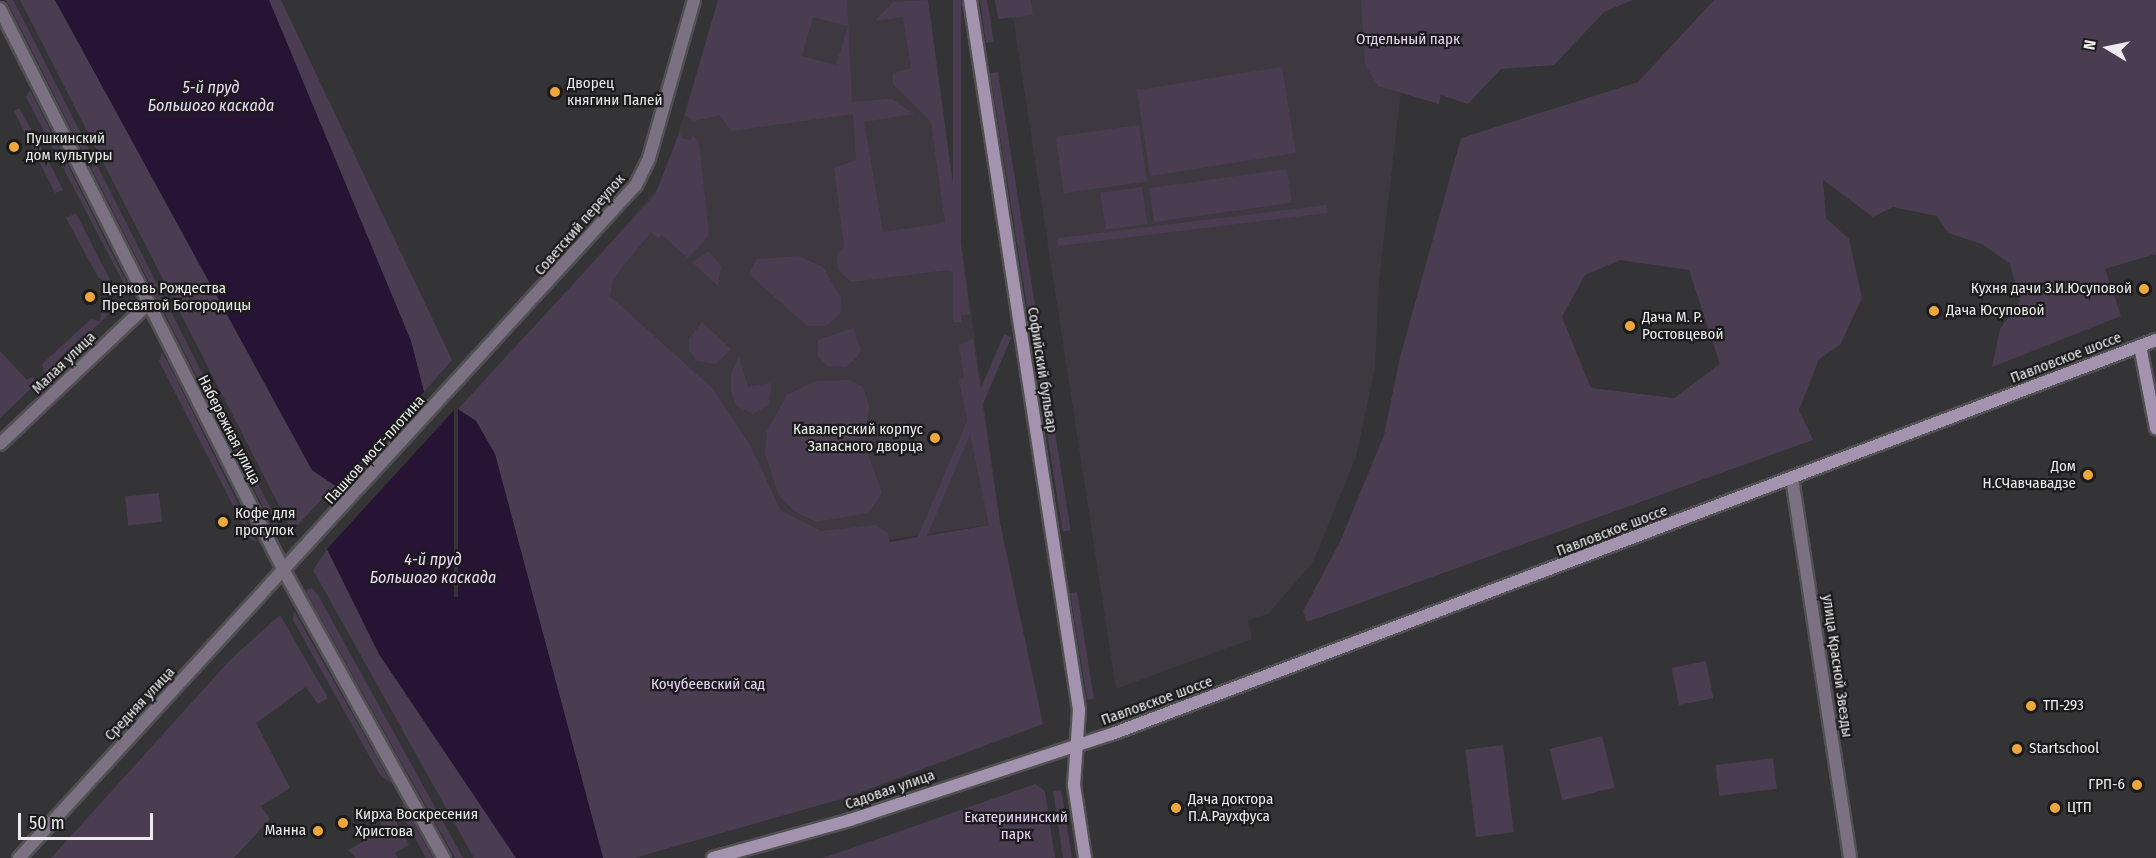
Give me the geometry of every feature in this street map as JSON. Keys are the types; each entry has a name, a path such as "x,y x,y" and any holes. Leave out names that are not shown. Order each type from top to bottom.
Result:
{"main road":[{"name":"Софийский бульвар","path":"970,0 1079,710 1074,785 1085,858"},
{"name":"Павловское шоссе","path":"1076,744 2156,340"},
{"path":"2140,346 2156,428"},
{"name":"Садовая улица","path":"712,858 850,820 1076,744"}],"street":[{"name":"Советский переулок","path":"464,375 636,186 649,158 694,0"},
{"name":"Набережная улица","path":"0,9 284,571 444,858"},
{"name":"Малая улица","path":"0,444 148,304"},
{"name":"Пашков мост-плотина","path":"284,571 464,375"},
{"name":"улица Красной Звезды","path":"1792,478 1850,858"},
{"name":"Средняя улица","path":"19,858 284,571"}],"shaded area":[{"path":"718,0 928,0 1000,523 775,557 633,319 586,271 664,181"},
{"path":"1031,0 1361,0 1378,85 1401,91 1379,281 1375,368 1356,457 1313,562 1268,614 1248,620 1252,639 1116,689 1013,17 1033,14"}],"green space":[{"path":"6,0 13,0 20,13 281,529 276,533"},
{"path":"20,0 55,0 312,470 335,485 292,531"},
{"path":"269,0 281,0 452,360 424,392 411,341"},
{"path":"718,0 847,0 852,102 891,99 914,114 864,122 883,232 945,223 931,122 893,84 893,73 911,68 903,17 875,21 893,2 928,0 970,314 959,315 954,272 948,270 851,282 838,270 837,254 844,247 834,168 856,160 853,114 731,131 720,115 694,121 685,115","holes":["813,17 848,26 836,65 802,56"]},
{"path":"953,0 961,0 961,322 953,322"},
{"path":"980,0 987,0 994,42 986,43"},
{"path":"995,0 1031,0 1033,15 998,19"},
{"name":"Отдельный парк","path":"1361,0 1633,0 1604,12 1554,65 1501,69 1468,104 1441,95 1439,104 1378,86 1365,65"},
{"path":"1714,0 2156,0 2156,254 2105,269 2121,316 1992,367 2000,329 2020,301 2010,264 1982,244 1948,233 1937,216 1893,207 1873,217 1823,180 1826,218 1849,239 1862,298 1840,345 1819,359 1799,410 1813,440 1307,622 1303,611 1340,542 1384,435 1400,357 1461,138 1638,82","holes":["1620,260 1689,270 1720,364 1674,398 1591,388 1562,317 1585,275"]},
{"path":"1282,67 1296,153 1150,176 1137,90"},
{"path":"998,72 1071,530 1063,532 990,73"},
{"path":"30,90 127,283 124,284 26,97"},
{"path":"19,108 63,190 55,193 14,111"},
{"path":"1139,125 1147,181 1064,193 1056,137"},
{"name":"Кочубеевский сад","path":"680,131 681,138 690,140 692,135 699,142 709,235 688,258 662,235 658,238 651,232 613,279 610,296 713,389 751,447 781,511 821,531 876,525 888,533 890,542 989,525 959,380 964,378 959,345 973,339 1000,523 1043,724 845,798 634,858 603,858 495,454 476,421 458,409 655,195"},
{"path":"1287,169 1292,203 1154,222 1149,188"},
{"path":"1142,187 1147,224 1106,229 1100,193"},
{"path":"1327,205 1328,213 1058,246 1057,238"},
{"path":"76,213 115,289 98,277 66,218"},
{"path":"709,251 721,266 718,286 692,262"},
{"path":"798,256 823,267 841,298 840,314 826,326 807,326 749,274 757,259"},
{"path":"101,313 109,314 45,375 42,364 91,319 100,321"},
{"path":"702,322 731,349 716,364 697,361 689,351 689,339"},
{"path":"853,328 861,350 857,357 846,367 827,366 818,357 818,340"},
{"path":"1004,334 1011,337 864,685 856,682"},
{"path":"0,351 27,380 32,377 38,382 0,418"},
{"path":"162,352 257,542 250,539 159,361"},
{"path":"739,357 748,387 770,383 768,405 753,414 737,406 731,392 731,374"},
{"path":"850,380 863,387 869,406 865,438 852,440 854,452 867,451 882,493 868,513 816,522 794,511 778,494 765,453 767,431 787,395 816,381"},
{"path":"159,493 162,522 128,525 125,497"},
{"path":"327,549 379,654 516,858 474,858 313,570"},
{"path":"312,588 318,595 463,858 455,858 305,590"},
{"path":"1077,592 1094,699 1087,700 1070,593"},
{"path":"294,611 391,783 380,775 293,620"},
{"path":"280,615 328,698 318,704 306,687 256,723 290,788 261,806 270,819 234,858 51,858 231,659"},
{"path":"1706,661 1713,698 1679,705 1672,668"},
{"path":"1602,736 1615,787 1562,800 1550,749"},
{"path":"1503,745 1514,832 1476,837 1465,750"},
{"path":"1773,758 1777,789 1719,796 1715,765"},
{"name":"Екатерининский парк","path":"1035,784 1045,791 1055,858 823,858"},
{"path":"1061,790 1072,858 1063,858 1053,791"},
{"path":"403,804 433,858 426,858 400,811"},
{"path":"391,813 409,845 395,853 398,858 356,858 348,850 384,830 379,820"}],"water":[{"name":"5-й пруд Большого каскада","path":"55,0 269,0 411,341 424,392 337,487 312,470"},
{"name":"4-й пруд Большого каскада","path":"456,408 476,421 495,454 603,858 516,858 379,654 327,549"}],"pier":[{"path":"426,390 379,445 335,489 377,443"},
{"path":"454,406 458,406 458,597 454,597"}],"place":[{"name":"Дворец княгини Палей","path":"555,92"},
{"name":"Пушкинский дом культуры","path":"14,147"},
{"name":"Кухня дачи З.И.Юсуповой","path":"2144,289"},
{"name":"Церковь Рождества Пресвятой Богородицы","path":"90,297"},
{"name":"Дача Юсуповой","path":"1934,311"},
{"name":"Дача М. Р. Ростовцевой","path":"1630,326"},
{"name":"Кавалерский корпус Запасного дворца","path":"935,438"},
{"name":"Дом Н.СЧавчавадзе","path":"2088,475"},
{"name":"Кофе для прогулок","path":"223,522"},
{"name":"ТП-293","path":"2031,706"},
{"name":"Startschool","path":"2017,749"},
{"name":"ГРП-6","path":"2137,785"},
{"name":"Дача доктора П.А.Раухфуса","path":"1176,808"},
{"name":"ЦТП","path":"2055,808"},
{"name":"Кирха Воскресения Христова","path":"343,823"},
{"name":"Манна","path":"318,831"}]}
